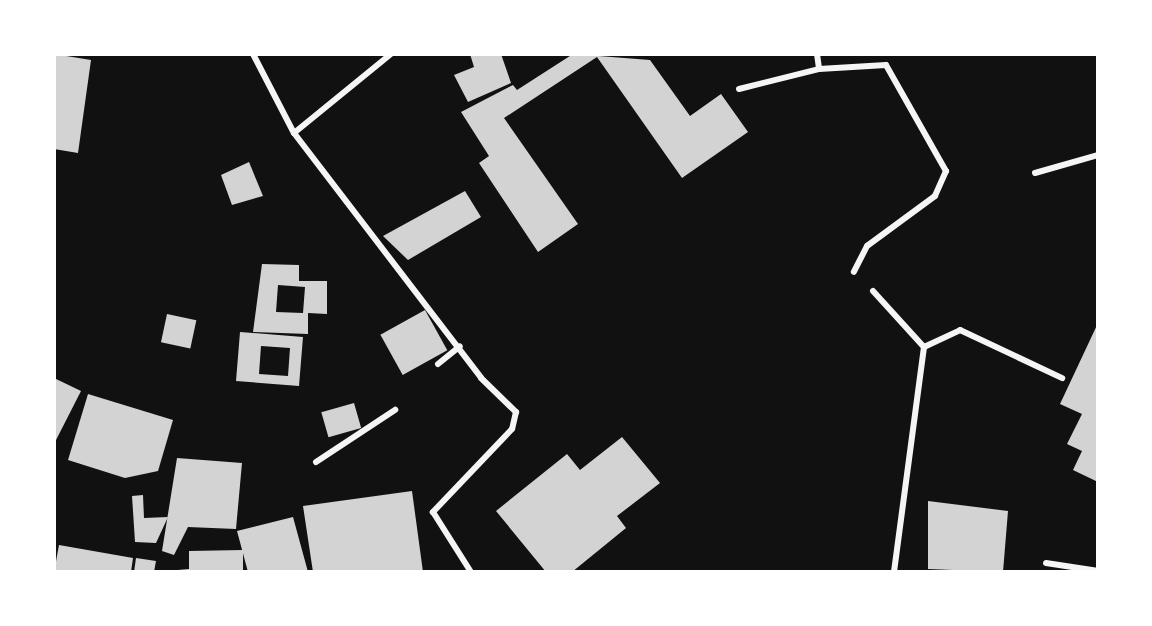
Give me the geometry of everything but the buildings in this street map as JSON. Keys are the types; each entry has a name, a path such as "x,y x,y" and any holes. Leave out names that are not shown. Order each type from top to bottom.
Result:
{"lane":[{"path":"253,54 294,133 460,346 516,412 512,429 433,512 471,572"},
{"path":"294,133 391,54"},
{"path":"817,54 819,69"},
{"path":"739,89 819,69 886,65 906,111 929,131 946,171 935,196 867,246 854,272"},
{"path":"1035,173 1098,155"},
{"path":"873,291 924,347 894,572"},
{"path":"924,347 960,330 1062,378"},
{"path":"438,364 460,346"},
{"path":"316,462 395,410"},
{"path":"1046,563 1098,571"}]}
